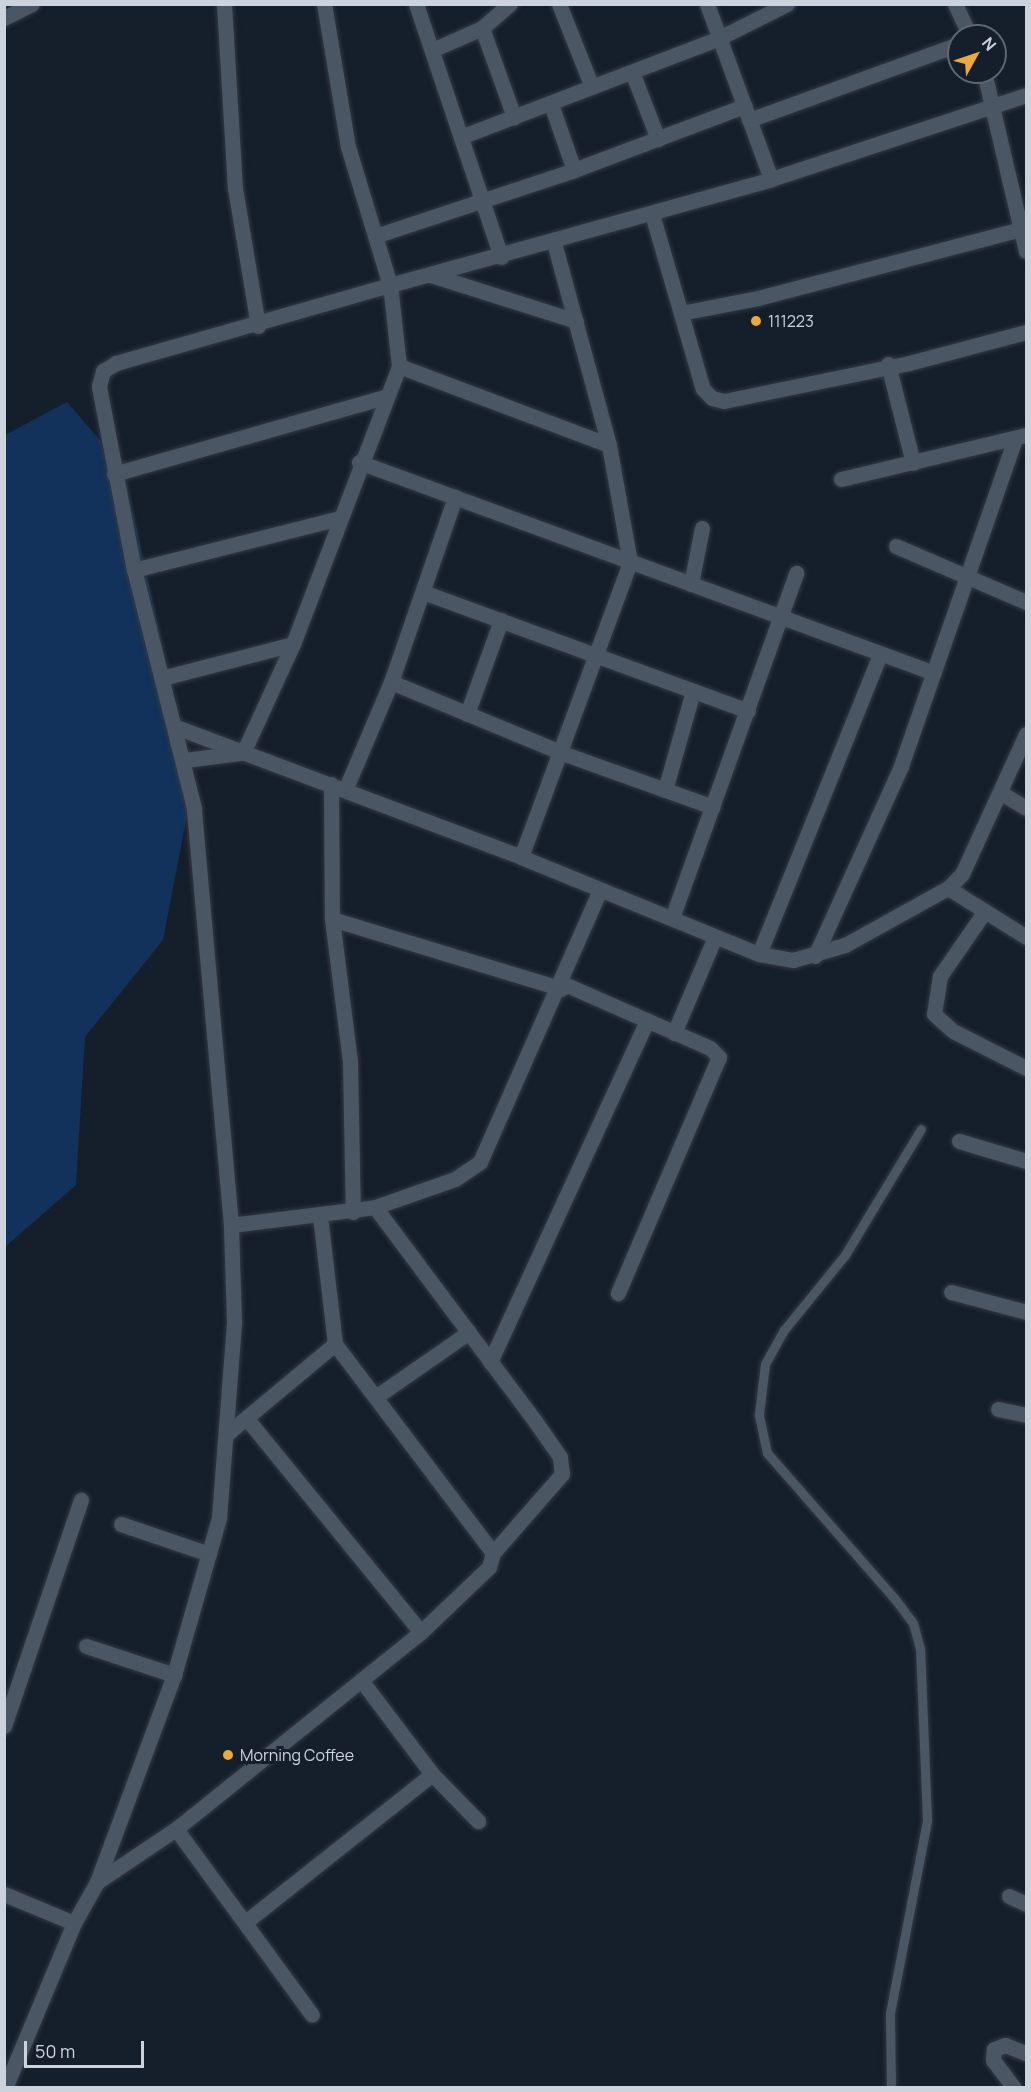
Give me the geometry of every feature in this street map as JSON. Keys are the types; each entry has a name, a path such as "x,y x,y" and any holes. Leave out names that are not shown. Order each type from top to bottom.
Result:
{"street":[{"path":"4,18 32,4"},
{"path":"224,4 236,188 258,326"},
{"path":"243,753 293,644 359,462 399,366 390,285 378,235 348,147 324,4"},
{"path":"417,4 486,201 501,257"},
{"path":"432,50 482,28 510,4"},
{"path":"559,4 592,87"},
{"path":"707,4 771,179"},
{"path":"463,136 719,38 787,4"},
{"path":"955,4 964,24"},
{"path":"482,28 514,117"},
{"path":"378,235 486,201 658,139 747,113 947,48"},
{"path":"632,72 658,139"},
{"path":"988,84 995,105 1026,251"},
{"path":"5,2088 74,1923 98,1882 174,1675 219,1518 228,1433 234,1322 231,1225 194,808 185,760 134,570 114,474 99,386 103,371 390,285 501,257 771,179 1026,95"},
{"path":"551,104 574,170"},
{"path":"652,214 703,388 712,398 724,401 1026,332"},
{"path":"681,313 758,298 1021,229"},
{"path":"521,856 562,753 630,562 609,445 554,242"},
{"path":"431,275 576,321"},
{"path":"888,364 913,463"},
{"path":"399,366 609,445"},
{"path":"114,474 385,397"},
{"path":"841,479 1021,437"},
{"path":"815,956 901,766 1021,437"},
{"path":"359,462 934,673"},
{"path":"346,788 391,682 455,497"},
{"path":"134,570 339,518"},
{"path":"692,585 702,528"},
{"path":"896,546 968,579 1026,602"},
{"path":"672,918 783,618 796,573"},
{"path":"423,592 748,711"},
{"path":"467,714 501,620"},
{"path":"162,678 293,644"},
{"path":"759,954 880,654"},
{"path":"391,682 562,753 713,807"},
{"path":"665,790 693,691"},
{"path":"176,727 243,753 346,788 521,856 759,954 793,960 815,956 948,888 962,874 1026,734"},
{"path":"185,760 243,753"},
{"path":"331,784 332,919 350,1062 353,1212"},
{"path":"1001,793 1026,808"},
{"path":"948,888 1026,937"},
{"path":"231,1225 353,1212 375,1207 455,1179 480,1162 562,986 600,890"},
{"path":"985,911 940,976 934,1014 952,1031 1026,1068"},
{"path":"332,919 562,986 710,1048 719,1057 718,1067 618,1293"},
{"path":"674,1033 715,937"},
{"path":"490,1362 647,1020"},
{"path":"959,1141 1026,1161"},
{"path":"98,1882 176,1829 421,1632 489,1567 493,1553 562,1474 560,1457 375,1207"},
{"path":"320,1216 335,1344 377,1396 493,1553"},
{"path":"951,1292 1026,1311"},
{"path":"377,1396 469,1332"},
{"path":"228,1433 335,1344"},
{"path":"998,1409 1026,1415"},
{"path":"247,1419 421,1632"},
{"path":"4,1726 81,1500"},
{"path":"121,1524 209,1554"},
{"path":"86,1646 174,1675"},
{"path":"361,1680 432,1774 478,1821"},
{"path":"248,1920 432,1774"},
{"path":"176,1829 248,1920 312,2015"},
{"path":"4,1893 74,1923"},
{"path":"1009,1896 1026,1904"},
{"path":"1014,2088 993,2060 994,2049 1005,2046 1026,2054"}],"lane":[{"path":"891,2088 890,2013 927,1820 920,1649 913,1623 894,1598 766,1453 759,1414 765,1364 784,1330 845,1255 921,1129"}],"shaded area":[{"path":"67,402 123,467 193,784 163,940 85,1037 76,1185 5,1247 5,435"}],"place":[{"name":"111223","path":"756,321"},
{"name":"Morning Coffee","path":"228,1755"}]}
